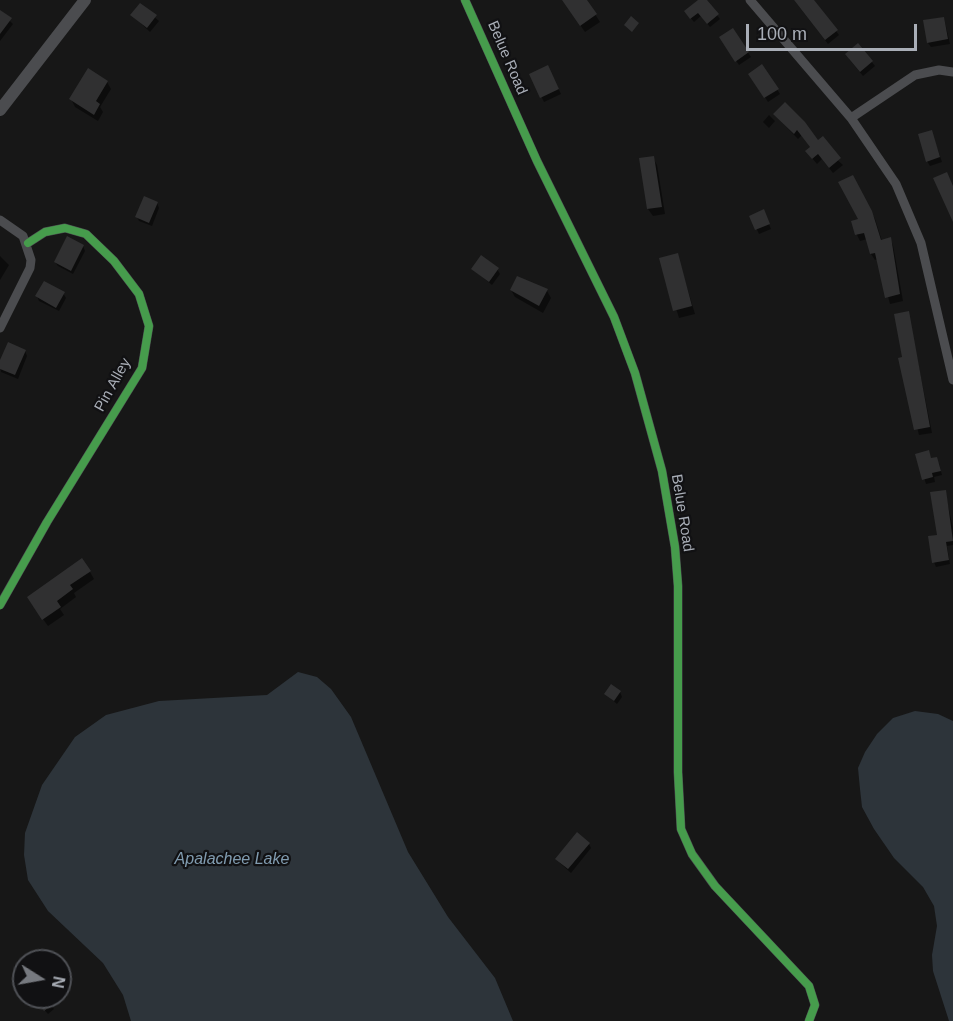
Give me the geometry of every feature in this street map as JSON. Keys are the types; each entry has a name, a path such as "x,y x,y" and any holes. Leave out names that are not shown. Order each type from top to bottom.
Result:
{"street":[{"path":"0,110 85,0"},
{"name":"Belue Road","path":"465,0 537,161 593,270 618,326 635,373 662,471 675,547 678,586 678,772 681,829 692,854 716,886 809,987 815,1005 809,1021"},
{"path":"750,0 851,118 896,184 914,223 953,380"},
{"path":"851,118 915,75 939,70 953,72"},
{"path":"0,220 23,236 28,243 32,260 0,328"},
{"name":"Pin Alley","path":"0,605 47,522 142,368 149,326 139,294 114,261 86,234 65,228 45,232 28,243"}],"water":[{"name":"Apalachee Lake","path":"298,672 317,677 331,689 351,717 408,852 448,917 495,978 513,1021 131,1021 123,995 103,963 48,911 28,880 24,855 25,833 42,785 75,737 106,715 159,701 267,695"},
{"path":"915,711 938,714 953,721 953,1021 949,1021 933,971 932,955 937,926 934,906 923,887 894,858 862,807 858,768 865,752 877,734 893,718"}],"building":[{"path":"562,0 587,0 597,14 580,26"},
{"path":"698,0 707,0 719,14 707,24 698,13 690,19 684,11"},
{"path":"794,0 814,0 838,30 825,40"},
{"path":"140,3 157,15 147,28 130,15"},
{"path":"0,10 12,18 0,34"},
{"path":"631,16 639,23 632,32 624,25"},
{"path":"944,17 948,39 927,43 923,20"},
{"path":"733,28 749,52 735,62 719,37"},
{"path":"858,43 873,61 860,72 845,54"},
{"path":"762,64 779,89 764,98 748,74"},
{"path":"548,65 559,89 540,98 529,74"},
{"path":"88,68 108,81 96,101 100,104 94,115 69,99"},
{"path":"785,102 805,122 818,140 823,136 841,158 829,168 818,154 812,159 805,151 810,147 797,130 794,134 773,114"},
{"path":"932,130 940,157 926,162 918,134"},
{"path":"654,156 662,207 647,209 639,158"},
{"path":"947,172 953,186 953,222 933,178"},
{"path":"853,175 872,211 881,240 891,237 900,294 885,298 875,253 870,254 864,233 855,235 851,221 858,219 838,182"},
{"path":"144,196 158,202 149,223 135,217"},
{"path":"764,209 770,224 755,230 749,216"},
{"path":"67,236 84,245 71,271 54,262"},
{"path":"678,253 692,306 673,311 659,258"},
{"path":"481,255 499,268 489,282 471,269"},
{"path":"517,276 548,289 539,306 510,290"},
{"path":"44,281 65,292 56,308 35,296"},
{"path":"909,311 930,427 914,430 898,358 902,357 894,314"},
{"path":"8,342 26,350 15,375 0,369 0,360"},
{"path":"929,450 931,458 937,457 941,471 932,473 933,477 922,480 915,454"},
{"path":"946,490 953,541 946,542 949,560 932,563 928,536 937,535 930,492"},
{"path":"82,558 91,571 70,585 73,589 57,601 61,607 42,620 27,597"},
{"path":"611,684 621,691 614,701 604,694"},
{"path":"577,832 590,843 568,869 555,859"}],"cycle path":[{"path":"465,0 537,161 614,317 635,373 662,471 675,547 678,586 678,772 681,829 692,854 715,886 809,986 815,1005 809,1021"},
{"path":"0,605 47,522 142,368 149,326 139,294 114,261 86,234 65,228 45,232 28,243"}]}
